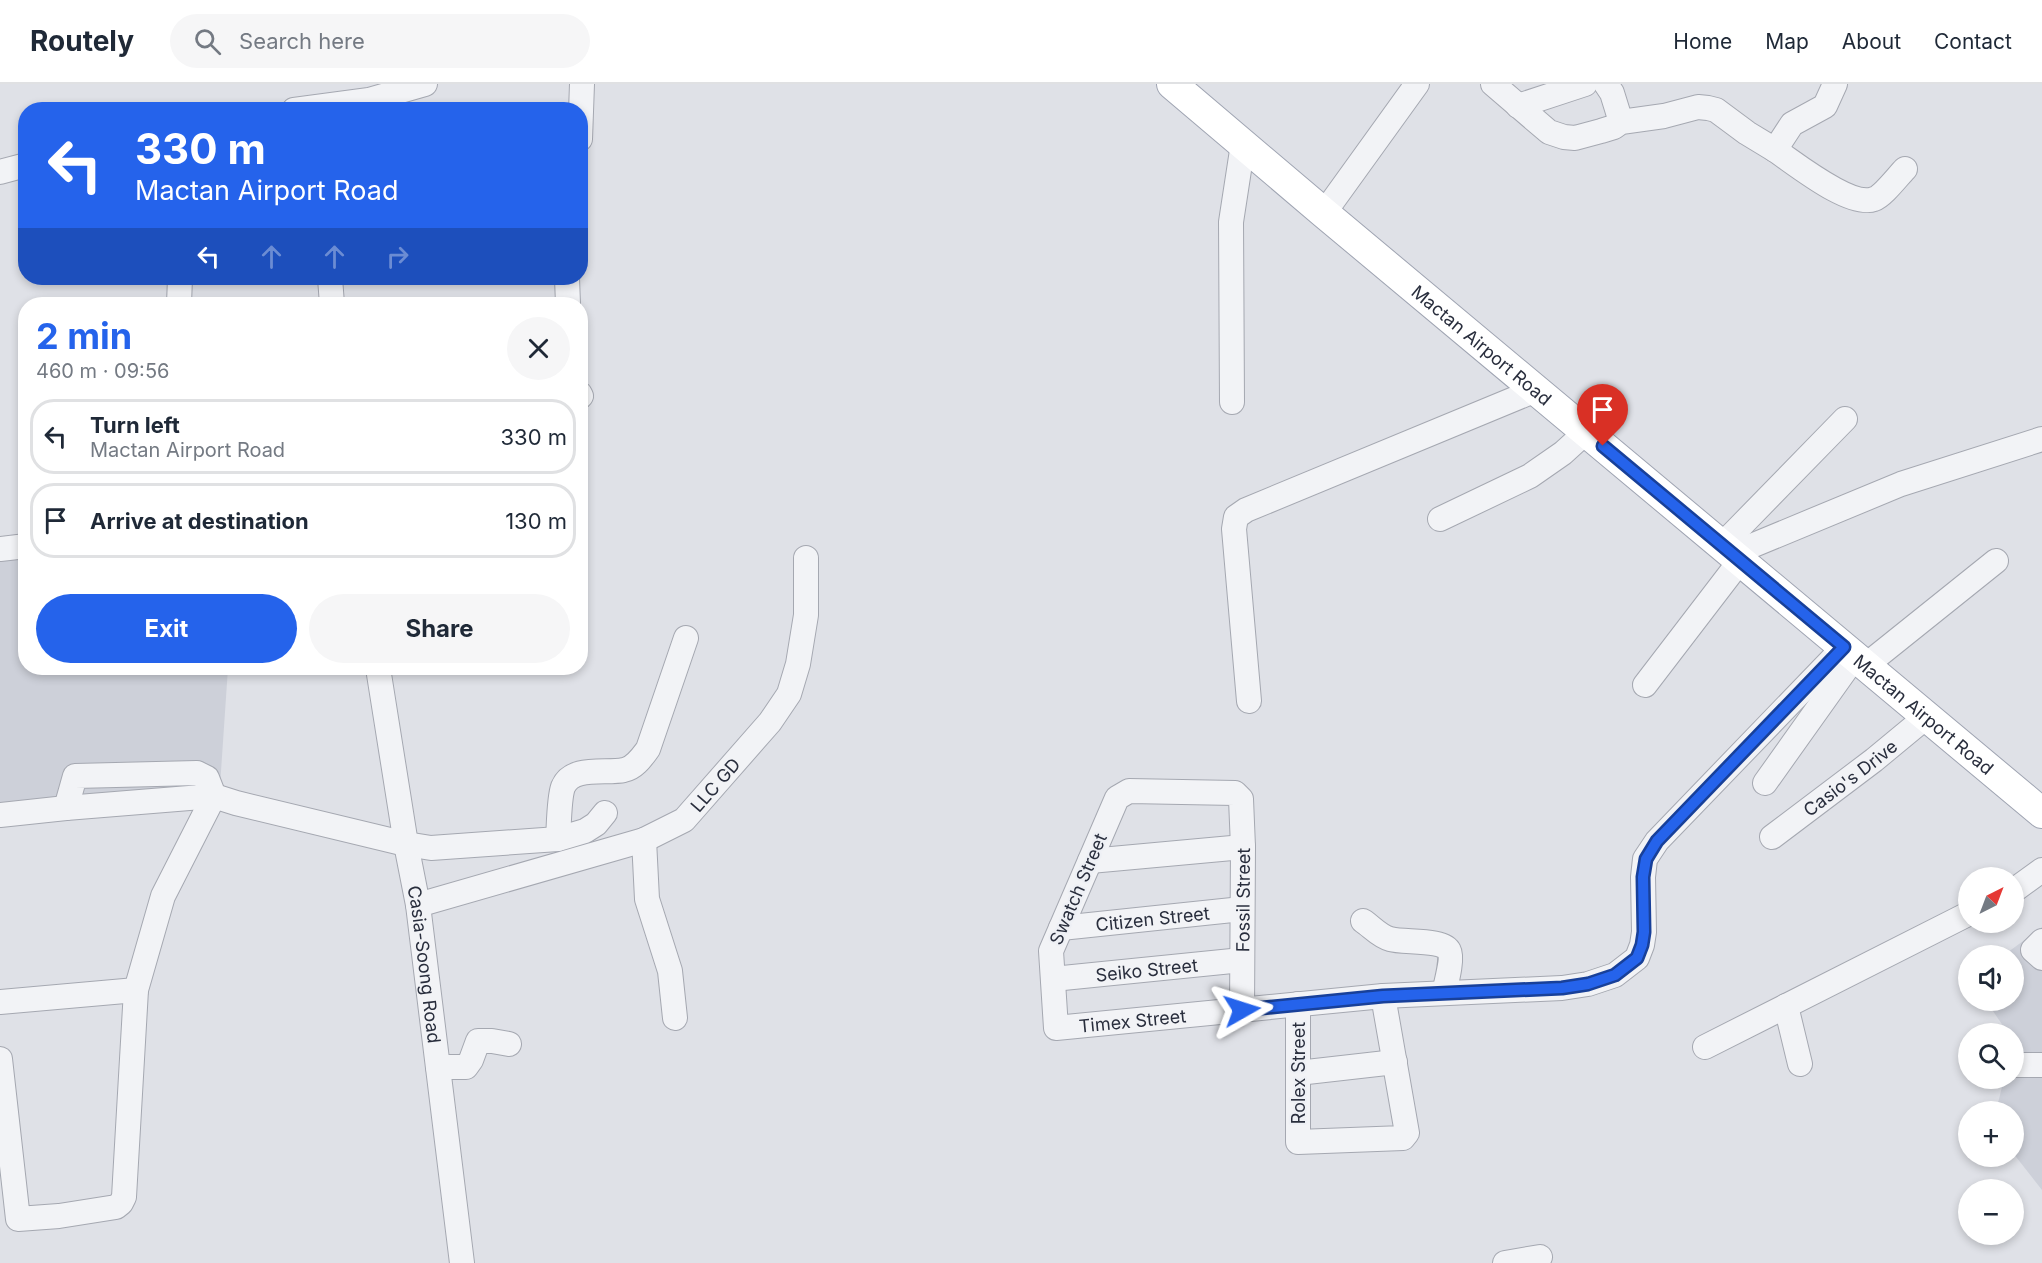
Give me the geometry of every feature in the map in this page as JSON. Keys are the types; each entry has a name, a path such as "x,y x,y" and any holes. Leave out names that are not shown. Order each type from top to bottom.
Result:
{"main road":[{"name":"Mactan Airport Road","path":"1178,86 1324,213 2042,813"}],"street":[{"path":"331,102 368,92 425,84"},
{"path":"581,102 582,84"},
{"path":"1324,213 1417,84"},
{"path":"1493,84 1549,132 1564,137 1575,138 1614,127 1621,122 1664,116 1698,107 1716,110 1830,187 1861,201 1876,199 1905,169"},
{"path":"1518,106 1585,84"},
{"path":"1606,84 1612,93 1621,122"},
{"path":"1775,150 1792,124 1825,106 1835,84"},
{"path":"1232,402 1231,222 1243,144"},
{"path":"0,172 18,167"},
{"path":"1249,701 1233,529 1236,517 1246,510 1536,390"},
{"path":"1645,685 1731,553 1845,418"},
{"path":"1440,519 1530,476 1563,453 1586,432"},
{"path":"1731,553 1901,484 2042,439"},
{"path":"0,549 18,547"},
{"name":"LLC GD","path":"418,905 644,840 684,820 770,722 789,694 798,664 806,615 806,558"},
{"path":"1766,783 1855,657 1996,561"},
{"path":"558,838 563,787 568,780 575,774 626,770 639,761 648,749 686,638"},
{"name":"Timex Street","path":"1056,1028 1383,996 1562,988 1588,984 1615,975 1637,958 1642,945 1644,932 1643,877 1646,859 1657,841 1855,657"},
{"name":"Casia-Soong Road","path":"379,675 418,905 462,1263"},
{"name":"Casio's Drive","path":"1772,837 1874,760 1926,717"},
{"path":"0,815 66,808 75,776 197,773 207,778 214,796 163,896 136,990 124,1197 121,1203 116,1207 82,1213 9,1220 0,1059"},
{"name":"Swatch Street","path":"1056,1028 1051,951 1117,798 1129,791 1235,793"},
{"name":"Fossil Street","path":"1235,793 1241,799 1243,847 1242,1010"},
{"path":"214,796 406,844 431,848 558,838 585,831 596,824 605,813"},
{"path":"644,840 647,899 670,971 675,1018"},
{"path":"1090,861 1243,847"},
{"path":"2024,883 2042,870"},
{"name":"Citizen Street","path":"1061,928 1242,909"},
{"path":"1705,1047 1958,919"},
{"path":"1363,921 1375,931 1393,940 1439,944 1446,947 1450,954 1444,993"},
{"name":"Seiko Street","path":"1053,979 1242,960"},
{"path":"0,1002 136,990"},
{"path":"1298,1073 1395,1062 1383,996"},
{"name":"Rolex Street","path":"1298,1004 1298,1142 1403,1138 1407,1133 1395,1062"},
{"path":"1786,1005 1800,1064"},
{"path":"438,1067 466,1067 478,1041 509,1044"},
{"path":"2024,1065 2042,1065"},
{"path":"1505,1263 1540,1257"}],"shaded area":[{"path":"18,548 18,675 228,675 220,786 0,807 0,550"},
{"path":"2042,927 2042,1190 2024,1167 2024,1101 1998,1101 2002,1089 2024,1089 2024,1023 2001,1023 1993,1011 2024,1011 2024,945 2018,945"}],"route":[{"path":"1242,1010 1383,996 1562,988 1588,984 1615,975 1637,958 1642,945 1644,932 1643,877 1646,859 1657,841 1844,647 1603,446"}]}
